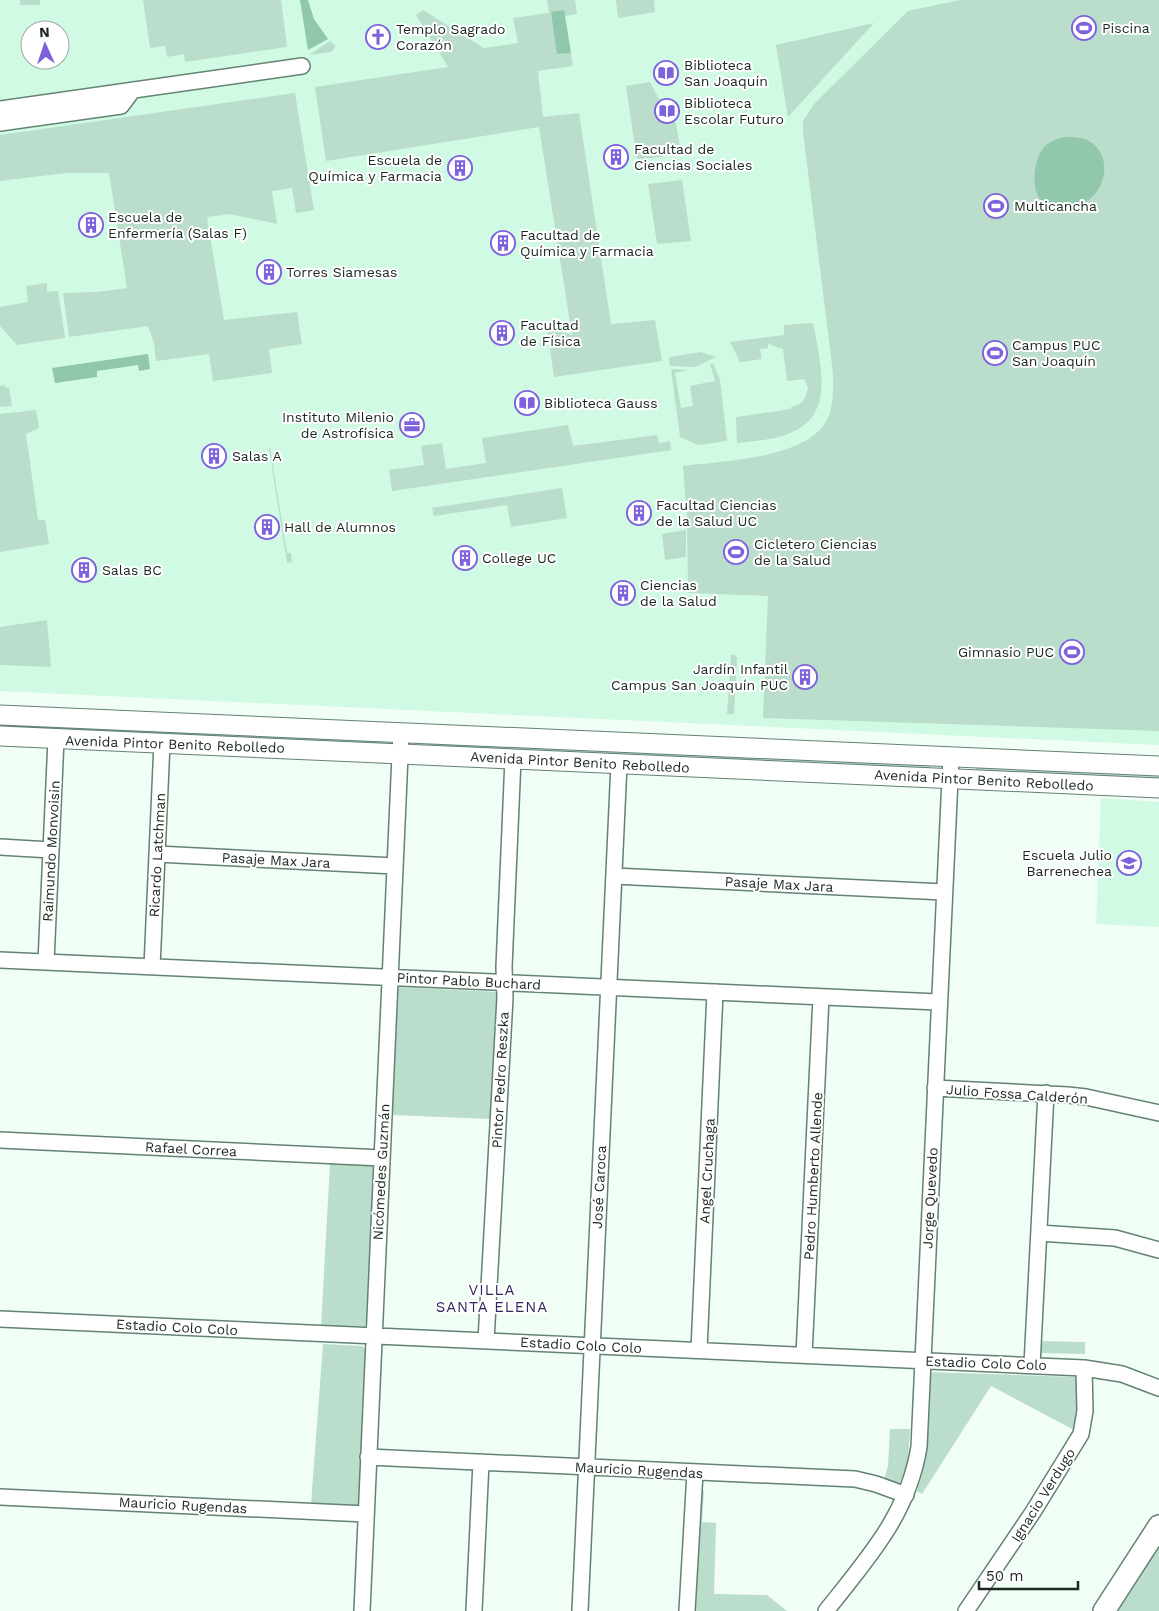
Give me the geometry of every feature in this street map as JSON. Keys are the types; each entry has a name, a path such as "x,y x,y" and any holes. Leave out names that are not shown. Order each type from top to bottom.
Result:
{"main road":[{"path":"1104,1611 1159,1526"}],"street":[{"path":"0,109 302,66"},
{"path":"0,123 121,106 133,90"},
{"name":"Avenida Pintor Benito Rebolledo","path":"0,716 1159,766"},
{"name":"Nicómedes Guzmán","path":"362,1611 400,733"},
{"name":"Avenida Pintor Benito Rebolledo","path":"0,736 1159,788"},
{"name":"Raimundo Monvoisin","path":"46,962 56,739"},
{"name":"Ricardo Latchman","path":"152,967 162,743"},
{"name":"Jorge Quevedo","path":"826,1611 868,1557 898,1514 914,1473 918,1447 951,757"},
{"name":"Pintor Pedro Reszka","path":"486,1341 505,998 504,982 513,759"},
{"name":"José Caroca","path":"580,1611 620,764"},
{"path":"0,847 51,850"},
{"name":"Pasaje Max Jara","path":"157,854 395,866"},
{"name":"Pasaje Max Jara","path":"614,876 944,892"},
{"name":"Pintor Pablo Buchard","path":"0,960 938,1002"},
{"name":"Angel Cruchaga","path":"699,1350 715,992"},
{"name":"Pedro Humberto Allende","path":"804,1355 821,997"},
{"name":"Julio Fossa Calderón","path":"934,1088 1046,1093 1086,1097 1159,1113"},
{"path":"1032,1365 1046,1093"},
{"name":"Rafael Correa","path":"0,1140 382,1158"},
{"path":"1039,1233 1115,1238 1159,1250"},
{"name":"Estadio Colo Colo","path":"0,1319 1084,1368 1122,1374 1159,1388"},
{"name":"Ignacio Verdugo","path":"966,1611 1033,1512 1080,1434 1085,1411 1084,1368"},
{"name":"Mauricio Rugendas","path":"368,1457 855,1479 876,1484 906,1495"},
{"path":"474,1611 481,1462"},
{"path":"687,1611 695,1472"},
{"name":"Mauricio Rugendas","path":"0,1497 366,1514"}],"shaded area":[{"path":"0,0 1159,0 1159,745 0,691"},
{"path":"20,0 40,0 40,5 20,5"},
{"path":"143,0 281,0 287,47 185,62 184,54 167,57 165,46 150,48"},
{"path":"300,0 308,0 314,19 328,39 308,50"},
{"path":"547,0 575,0 577,14 565,16 573,66 538,71 543,117 579,113 611,324 655,320 662,361 554,377 547,328 572,335 539,127 326,161 315,87 448,67 416,15 423,10 484,48 518,43 513,18 549,13"},
{"path":"616,0 654,0 655,12 618,18"},
{"name":"Campus PUC San Joaquín","path":"960,0 1159,0 1159,731 763,718 768,596 688,593 687,517 683,466 742,459 786,449 805,441 820,430 831,410 833,373 803,121 814,104 908,11"},
{"path":"564,10 571,53 557,54 551,12"},
{"path":"874,23 788,117 776,45"},
{"path":"330,41 336,46 331,52 309,55"},
{"path":"650,82 659,99 662,98 660,116 669,118 670,122 676,123 681,154 637,160 626,86"},
{"path":"295,93 314,210 296,213 292,188 272,191 277,224 230,214 207,217 224,320 297,312 302,344 269,349 272,373 213,381 209,354 156,361 154,343 148,326 69,337 63,293 97,292 127,288 109,173 66,173 0,181 0,135"},
{"path":"1064,137 1084,139 1095,146 1104,162 1104,172 1098,190 1084,203 1058,207 1050,206 1043,203 1039,198 1034,179 1036,165 1044,147 1056,139"},
{"path":"682,180 691,241 657,244 648,184"},
{"path":"47,283 47,292 58,291 65,338 17,345 0,326 0,307 28,302 26,286"},
{"path":"812,323 821,372 819,401 814,414 804,425 790,433 764,440 737,443 736,417 791,409 791,407 803,401 808,388 804,379 787,381 783,349 768,344 768,348 760,349 762,359 740,362 730,342 784,335 784,325"},
{"path":"701,352 716,357 695,367 670,366 669,357"},
{"path":"148,354 150,369 139,371 138,365 97,371 97,377 55,383 52,368"},
{"path":"713,363 720,380 727,441 698,445 680,437 671,369 688,370 675,373 681,408 693,406 690,386 715,381 710,364"},
{"path":"5,385 5,388 9,387 12,406 0,407 0,386"},
{"path":"36,410 39,428 26,434 38,520 45,520 49,544 0,552 0,414"},
{"path":"568,425 573,446 657,435 659,443 670,441 671,450 392,491 389,470 424,465 421,446 442,443 446,469 486,463 482,438"},
{"path":"269,448 287,553 291,553 292,562 287,563"},
{"path":"562,488 567,518 511,527 507,505 434,516 432,508"},
{"path":"686,530 686,557 665,560 662,534"},
{"path":"47,620 51,667 0,665 0,627"},
{"path":"731,655 735,655 737,658 734,714 727,714"},
{"path":"22,726 380,741 380,750 22,734"},
{"path":"429,742 930,765 930,771 430,749"},
{"path":"976,764 1159,772 1159,782 976,774"},
{"name":"Escuela Julio Barrenechea","path":"1101,798 1159,802 1159,927 1096,924"},
{"path":"398,987 497,992 491,1119 392,1115"},
{"path":"330,1164 371,1165 376,1169 370,1320 364,1327 321,1327"},
{"path":"1041,1341 1085,1342 1085,1354 1041,1353"},
{"path":"323,1344 362,1346 369,1353 361,1506 311,1504"},
{"path":"929,1372 1076,1377 1082,1391 1076,1431 991,1386 922,1494 917,1491 927,1447"},
{"path":"890,1429 910,1429 908,1461 899,1485 883,1483 888,1466"},
{"path":"698,1490 704,1491 702,1522 716,1523 714,1594 767,1595 787,1611 692,1611"},
{"path":"1159,1540 1159,1611 1112,1611"}],"place":[{"name":"Piscina","path":"1084,28"},
{"name":"Templo Sagrado Corazón","path":"378,37"},
{"name":"Biblioteca San Joaquín","path":"666,73"},
{"name":"Biblioteca Escolar Futuro","path":"667,111"},
{"name":"Facultad de Ciencias Sociales","path":"616,157"},
{"name":"Escuela de Química y Farmacia","path":"460,168"},
{"name":"Multicancha","path":"996,206"},
{"name":"Escuela de Enfermería (Salas F)","path":"91,225"},
{"name":"Facultad de Química y Farmacia","path":"503,243"},
{"name":"Torres Siamesas","path":"269,272"},
{"name":"Facultad de Física","path":"502,333"},
{"name":"Campus PUC San Joaquín","path":"995,353"},
{"name":"Biblioteca Gauss","path":"527,403"},
{"name":"Instituto Milenio de Astrofísica","path":"412,425"},
{"name":"Salas A","path":"214,456"},
{"name":"Facultad Ciencias de la Salud UC","path":"639,513"},
{"name":"Hall de Alumnos","path":"267,527"},
{"name":"Cicletero Ciencias de la Salud","path":"736,552"},
{"name":"College UC","path":"465,558"},
{"name":"Salas BC","path":"84,570"},
{"name":"Ciencias de la Salud","path":"623,593"},
{"name":"Gimnasio PUC","path":"1072,652"},
{"name":"Jardín Infantil Campus San Joaquín PUC","path":"805,677"},
{"name":"Escuela Julio Barrenechea","path":"1129,863"}],"district":[{"name":"VILLA SANTA ELENA","path":"492,1298"}]}
